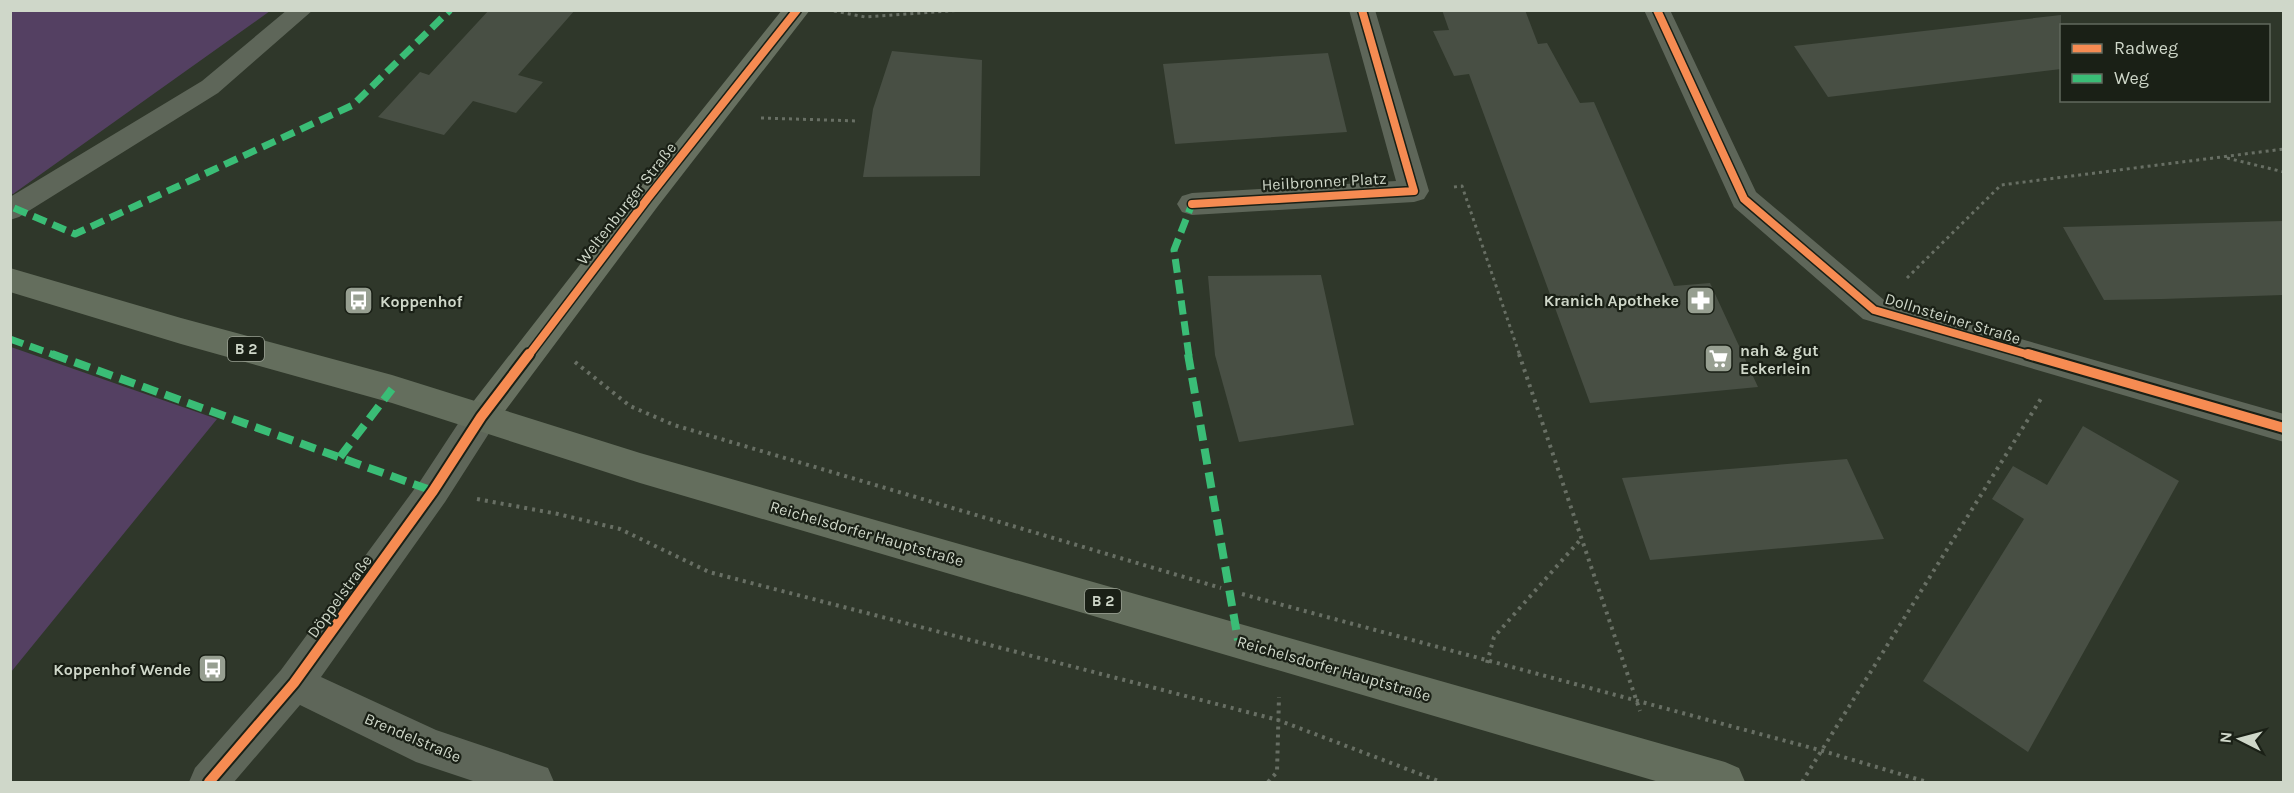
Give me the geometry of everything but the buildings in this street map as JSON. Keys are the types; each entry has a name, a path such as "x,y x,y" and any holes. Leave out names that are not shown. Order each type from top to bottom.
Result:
{"main road":[{"name":"Reichelsdorfer Hauptstraße","path":"10,280 481,417 640,468 1725,783"}],"street":[{"name":"Weltenburger Straße","path":"481,417 797,10"},
{"name":"Heilbronner Platz","path":"1192,204 1414,191 1362,10"},
{"name":"Dollnsteiner Straße","path":"1658,10 1744,199 1874,310 2283,428"},
{"name":"Döppelstraße","path":"209,783 294,683 433,491 481,417"},
{"name":"Brendelstraße","path":"294,683 430,748 534,783"}],"lane":[{"path":"10,210 210,87 302,10"}],"path":[{"path":"833,10 865,17 962,10"},
{"path":"713,116 859,121"},
{"path":"1874,310 2001,185 2283,150"},
{"path":"2223,157 2283,172"},
{"path":"1414,191 1462,186 1658,762"},
{"path":"543,336 630,406 674,424 1228,590"},
{"path":"1802,783 2061,365"},
{"path":"433,491 558,514 620,529 709,572 1278,720 1441,783"},
{"path":"1477,710 1494,637 1581,539"},
{"path":"1240,593 1487,662 1822,751 1927,783"},
{"path":"1268,783 1277,772 1280,653"}],"shaded area":[{"path":"10,11 270,11 13,194 10,193"},
{"path":"10,347 217,419 11,672"}],"marked path":[{"path":"14,208 75,234 353,105 450,10"},
{"path":"1192,204 1174,250 1181,311 1238,640"},
{"path":"10,339 433,491"},
{"path":"340,457 392,389"}],"cycle path":[{"path":"209,782 294,683 433,491 481,417 648,198 797,10"},
{"path":"1192,204 1414,191 1362,10"},
{"path":"1657,10 1744,199 1874,310 2284,428"}],"place":[{"name":"Kranich Apotheke","path":"1700,300"},
{"name":"Koppenhof","path":"359,301"},
{"name":"nah & gut Eckerlein","path":"1719,359"},
{"name":"Koppenhof Wende","path":"212,669"}]}
